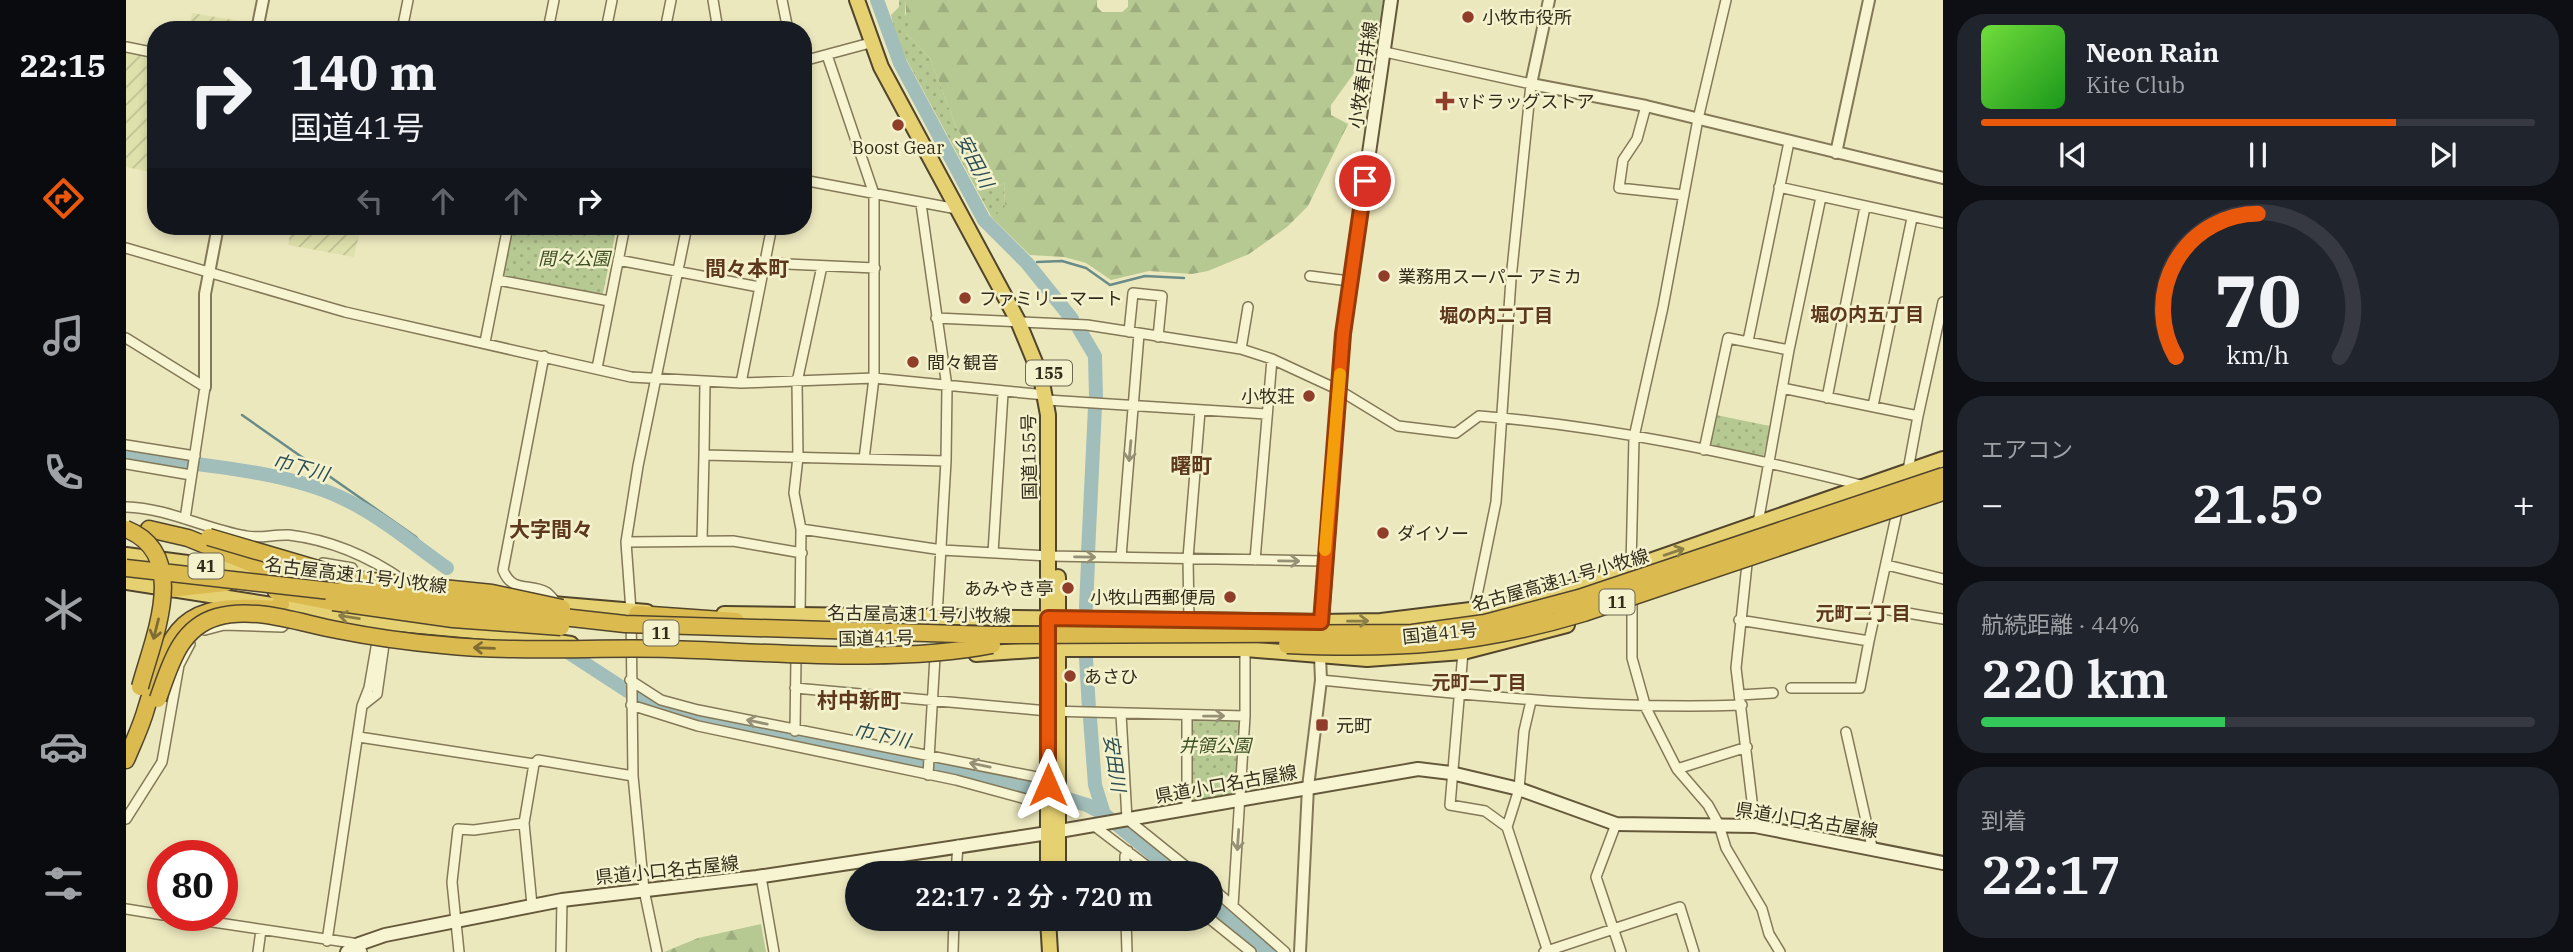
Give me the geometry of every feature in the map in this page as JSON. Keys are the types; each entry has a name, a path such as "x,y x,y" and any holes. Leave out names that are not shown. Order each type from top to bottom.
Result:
{"highway":[{"name":"国道155号","path":"857,0 870,43 957,209 1046,360 1049,399 1058,425 1051,793 1057,861"},
{"name":"国道155号","path":"866,0 886,55 1022,321"},
{"name":"国道41号","path":"126,555 287,578 419,592 800,624 937,616 1381,621 1474,610 1575,587 1943,459"},
{"name":"名古屋高速11号小牧線","path":"126,568 625,624 800,624 1066,636 1356,635 1449,629 1509,617 1579,598 1943,475"},
{"path":"1908,488 1943,482"},
{"name":"国道41号","path":"126,582 281,604 383,629 496,633 631,653 796,658 935,657 1053,649 1245,649 1367,659 1463,652 1530,637 1942,498"},
{"name":"名古屋高速11号小牧線","path":"992,645 1410,647 1451,644 1525,629 1584,613 1942,498"},
{"path":"1279,645 1404,642 1464,635 1597,599 1834,520 1903,510"},
{"path":"139,529 178,529 301,566 370,583 492,593 575,609 800,624"},
{"path":"139,529 188,538 287,578"},
{"path":"139,529 153,547 164,580 161,608 141,687 152,704"},
{"name":"11","path":"169,589 234,584 332,602 501,624 800,639 992,645"},
{"path":"152,704 149,692 166,648 180,625 192,617 216,609 275,609 281,604"},
{"path":"126,760 172,658 189,634 205,621 234,613 393,640 485,649 617,648 862,654 962,651 992,645"},
{"name":"国道155号","path":"1049,861 1053,832"},
{"path":"1049,931 1050,952"},
{"path":"1058,931 1059,952"}],"main road":[{"name":"小牧春日井線","path":"1320,656 1324,561 1349,281 1391,0"},
{"name":"県道小口名古屋線","path":"347,952 457,921 531,905 761,877 1053,832 1395,771 1451,772 1519,789 1616,824 1755,826 1943,863"}],"street":[{"path":"259,21 263,0"},
{"path":"404,21 408,0"},
{"path":"550,21 554,0"},
{"path":"608,21 612,0"},
{"path":"667,21 671,0"},
{"path":"713,0 717,21"},
{"path":"782,0 786,21"},
{"path":"1474,610 1496,502 1504,418 1511,279 1531,84 1549,0"},
{"path":"1631,567 1634,437 1698,119 1726,0"},
{"path":"1836,153 1869,0"},
{"path":"812,59 870,43"},
{"path":"126,47 147,52"},
{"path":"1385,52 1646,106 1943,178"},
{"path":"827,55 874,194 874,378 864,459"},
{"path":"1646,106 1637,139 1623,160 1619,188 1684,195"},
{"path":"1748,341 1789,142"},
{"path":"812,182 957,209"},
{"path":"1779,187 1943,223"},
{"path":"1758,523 1788,351 1821,197"},
{"path":"920,204 947,387 946,461 937,616"},
{"path":"1828,398 1865,207"},
{"path":"1873,406 1912,218"},
{"path":"184,519 205,387 204,314 208,272 216,235"},
{"path":"485,342 507,235"},
{"path":"597,368 623,235"},
{"path":"654,951 644,890 633,776 631,611 626,542 638,466 685,235"},
{"path":"740,383 770,235"},
{"path":"126,248 345,312 657,379 740,383 874,378 1049,399 1266,414"},
{"path":"618,260 759,287"},
{"path":"765,263 875,268"},
{"path":"800,624 801,528 794,493 798,457 797,382 822,266"},
{"path":"1310,276 1349,281"},
{"path":"498,280 609,301"},
{"path":"1129,332 1133,293 1162,296 1157,337"},
{"path":"1908,470 1943,302"},
{"path":"1241,349 1248,307"},
{"path":"936,318 1087,324 1241,349 1272,359 1339,390 1398,426 1456,433 1479,416 1504,418 1634,437 1767,462 1863,485"},
{"path":"1121,557 1139,334"},
{"path":"126,338 205,387"},
{"path":"1703,450 1728,338 1788,351"},
{"path":"544,356 503,570 507,580 519,588 547,592 558,604"},
{"path":"1255,560 1272,359"},
{"path":"702,540 705,382"},
{"path":"1782,388 1918,416"},
{"path":"993,553 1003,393"},
{"path":"1189,620 1188,558 1200,411"},
{"path":"126,445 195,456"},
{"path":"704,455 946,461"},
{"path":"126,464 191,474"},
{"path":"126,506 158,510 248,537 318,563 352,568"},
{"path":"1791,688 1860,688 1887,565 1903,510"},
{"path":"801,528 942,550 1054,556 1324,561"},
{"path":"248,537 287,535 336,547 369,558 419,592"},
{"path":"626,542 733,541 802,553"},
{"path":"1747,564 1736,668 1755,826"},
{"path":"1887,565 1943,579"},
{"path":"1632,604 1632,658 1646,708 1677,769 1708,805 1719,825 1726,848 1762,909 1769,934 1780,952"},
{"path":"1878,608 1943,618"},
{"path":"126,820 162,762 179,665 197,636 224,625 282,627 300,609"},
{"path":"1739,620 1869,641"},
{"path":"362,706 377,694 383,629"},
{"path":"327,941 362,706 383,629"},
{"path":"1233,906 1245,716 1245,649"},
{"path":"1463,652 1450,805 1485,811 1507,827"},
{"path":"1300,952 1308,787 1321,680 1320,656"},
{"path":"928,775 935,657"},
{"path":"795,731 796,658"},
{"path":"630,680 661,700 795,731 930,757 1051,793"},
{"path":"1321,680 1531,701 1646,708 1742,705"},
{"path":"795,688 1053,711 1187,717 1245,716"},
{"path":"1740,695 1773,693"},
{"path":"1531,701 1524,731 1519,789 1507,827 1547,952 1679,907 1694,952"},
{"path":"631,705 724,732 928,775 1051,793"},
{"path":"1121,714 1127,819 1179,861"},
{"path":"1187,717 1187,808"},
{"path":"1846,732 1872,847"},
{"path":"359,737 534,764"},
{"path":"1677,769 1747,747"},
{"path":"531,905 524,823 534,764 538,760 633,776"},
{"path":"459,952 452,882 458,829 474,830 524,823"},
{"path":"1616,824 1596,877 1621,952"},
{"path":"1093,825 1141,861"},
{"path":"957,861 958,845"},
{"path":"1125,861 1128,851"},
{"path":"761,877 774,952"},
{"path":"1223,897 1285,952"},
{"path":"561,952 562,900"},
{"path":"126,909 147,912"},
{"path":"238,926 360,948"},
{"path":"1223,929 1251,952"},
{"path":"258,952 261,930"},
{"path":"953,952 954,931"},
{"path":"1126,931 1126,952"}],"green space":[{"path":"899,0 906,0 905,13 910,29 906,33 930,58 956,127 994,189 1004,183 1005,207 992,218 897,42 891,15 899,7"},
{"path":"906,0 1097,0 1097,7 1102,12 1122,12 1128,7 1128,0 1383,0 1377,47 1368,54 1331,105 1331,115 1348,124 1308,206 1287,227 1249,254 1208,271 1192,274 1149,271 1111,280 1086,263 1064,257 1030,255 992,218 1005,206 1004,183 994,189 956,127 930,58 906,33"},
{"path":"192,13 240,21 191,21"},
{"path":"126,50 147,54 147,171 126,167"},
{"path":"290,235 359,235 354,257 288,245"},
{"name":"間々公園","path":"509,235 615,235 603,293 599,296 505,278 500,273"},
{"path":"1716,415 1770,426 1763,458 1710,447"},
{"name":"井領公園","path":"1245,716 1240,799 1187,808 1187,717"},
{"path":"761,924 766,952 664,952 698,938"}],"waterway":[{"name":"安田川","path":"877,0 900,63 984,220 1027,263 1072,319"},
{"path":"1037,262 1062,261 1086,268 1110,285 1145,276 1184,278"},
{"name":"安田川","path":"1079,329 1095,356 1096,398"},
{"name":"安田川","path":"1088,553 1095,407"},
{"path":"242,415 416,537 429,556"},
{"name":"巾下川","path":"126,455 235,469 316,488 368,512 447,568"},
{"name":"安田川","path":"1086,607 1088,562"},
{"name":"巾下川","path":"569,653 629,692 684,713 808,742 1015,783 1087,805 1104,814 1161,861"},
{"name":"安田川","path":"1086,658 1089,709"},
{"name":"安田川","path":"1090,718 1095,785 1104,814"},
{"name":"巾下川","path":"1223,914 1268,952"}],"tunnel":[{"path":"352,568 373,580"}],"slow traffic":[{"path":"1325,550 1340,374"}],"place":[{"name":"小牧市役所","path":"1468,17"},
{"name":"vドラッグストア","path":"1445,101"},
{"name":"Boost Gear","path":"898,125"},
{"name":"業務用スーパー アミカ","path":"1384,276"},
{"name":"ファミリーマート","path":"965,298"},
{"name":"間々観音","path":"913,362"},
{"name":"小牧荘","path":"1309,396"},
{"name":"ダイソー","path":"1383,533"},
{"name":"あみやき亭","path":"1068,588"},
{"name":"小牧山西郵便局","path":"1230,597"},
{"name":"あさひ","path":"1070,676"},
{"name":"元町","path":"1322,725"}],"district":[{"name":"間々本町","path":"747,268"},
{"name":"堀の内五丁目","path":"1867,314"},
{"name":"堀の内二丁目","path":"1496,315"},
{"name":"曙町","path":"1191,465"},
{"name":"大字間々","path":"551,529"},
{"name":"元町二丁目","path":"1863,613"},
{"name":"元町一丁目","path":"1479,682"},
{"name":"村中新町","path":"859,700"}],"route":[{"path":"1048,785 1048,618 1321,622 1343,334 1365,181"}]}
